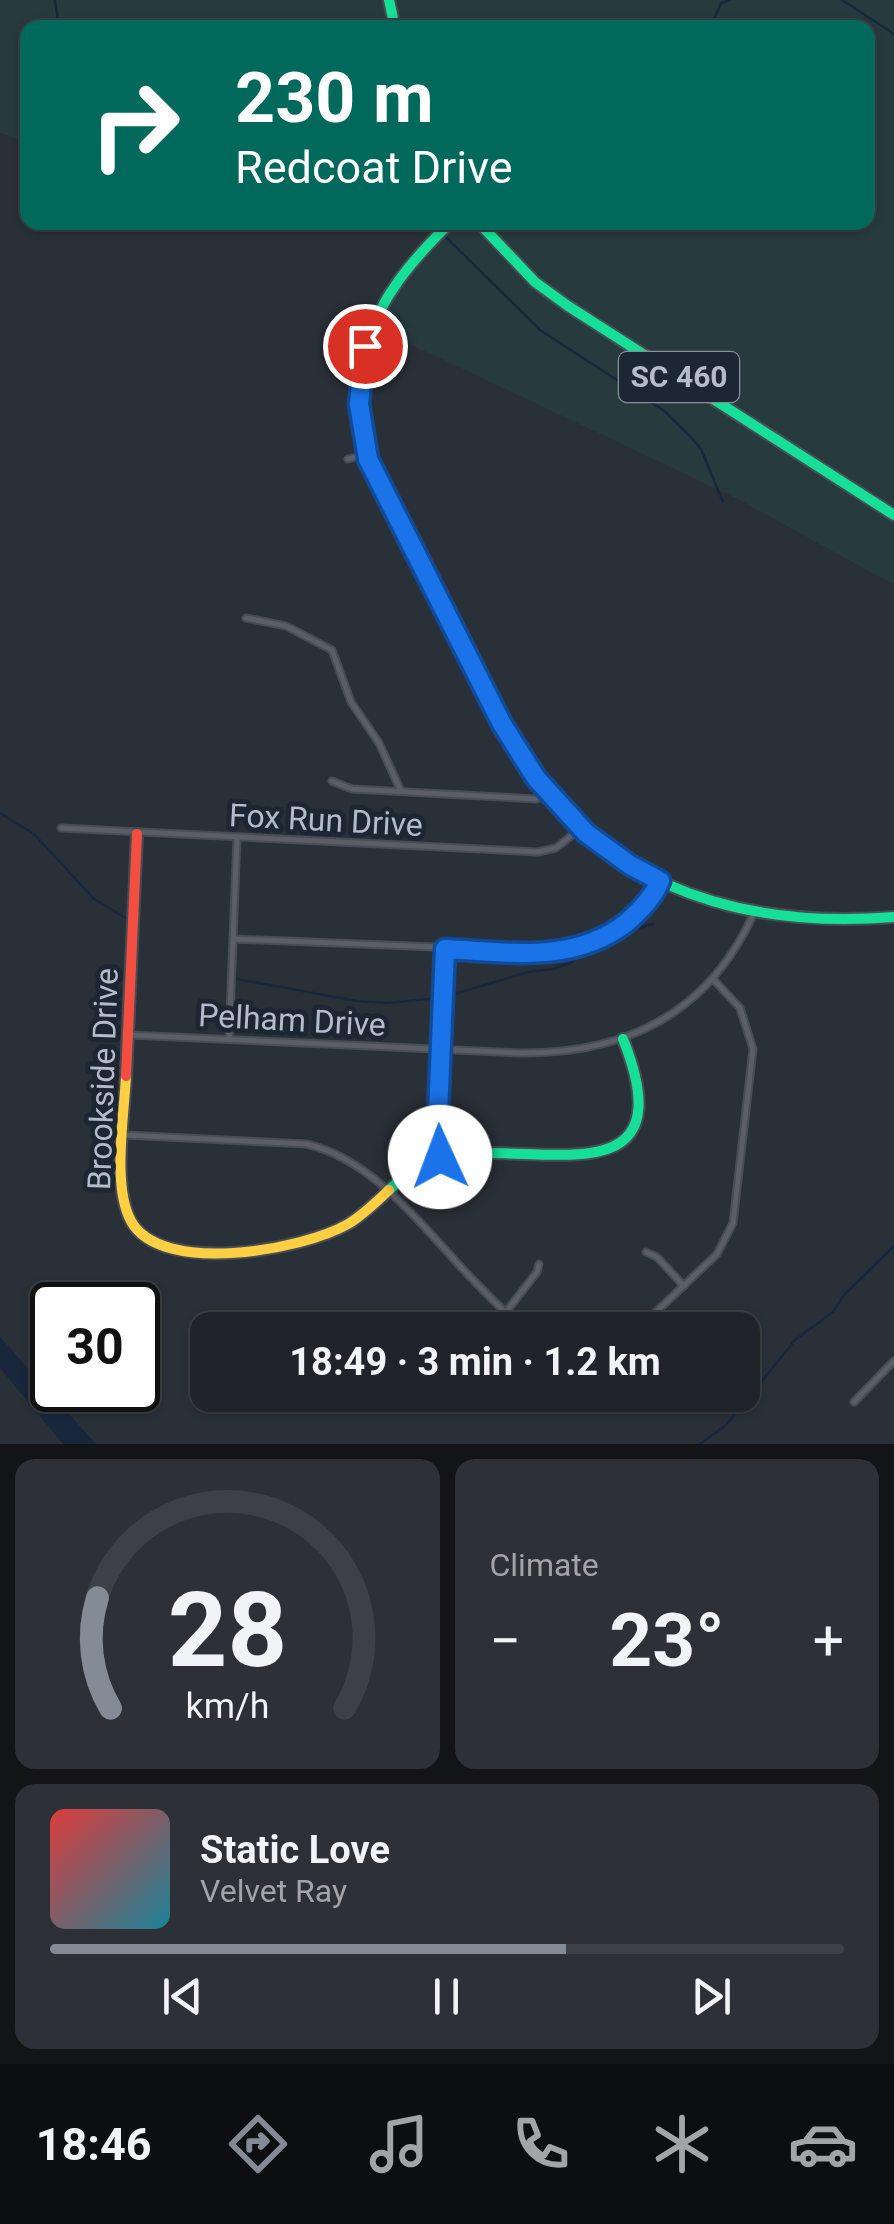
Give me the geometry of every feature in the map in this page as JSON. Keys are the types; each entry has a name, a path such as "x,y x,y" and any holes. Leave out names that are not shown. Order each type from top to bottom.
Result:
{"street":[{"path":"443,230 404,268 388,290 372,325 359,391 366,454 502,724 550,794 581,828 630,865 660,881 754,913 831,921 894,917"},
{"name":"SC 460","path":"486,230 535,282 568,306 894,515"},
{"path":"348,458 366,454"},
{"path":"246,618 286,626 332,650 352,702 379,743 401,792"},
{"path":"332,781 352,789 401,792 536,799 550,794"},
{"name":"Fox Run Drive","path":"62,828 538,852 556,848 581,828"},
{"name":"Brookside Drive","path":"138,834 121,1194 126,1213 138,1232 168,1249 252,1251 336,1230 415,1168 440,1157 478,1152 592,1155 612,1148 636,1122 642,1099 624,1039"},
{"path":"229,1039 238,838"},
{"path":"233,939 544,953 584,946 605,937 634,916 660,881"},
{"name":"Pelham Drive","path":"129,1035 558,1053 624,1039 671,1015 713,980 740,944 754,913"},
{"path":"440,1157 445,949"},
{"path":"656,1312 717,1254 733,1223 753,1049 740,1008 713,980"},
{"path":"124,1135 306,1144 354,1162 506,1312 539,1264"},
{"path":"646,1252 657,1257 684,1286"},
{"path":"854,1402 894,1361"}],"green space":[{"path":"0,0 894,0 894,508 538,278 495,230 875,230 875,20 20,20 20,139 0,133"},
{"path":"451,230 476,230 531,287 571,316 894,522 894,585 740,500 376,328 423,259"}],"water":[{"path":"0,1337 30,1370 30,1404 0,1368"},
{"path":"36,1412 67,1412 96,1444 63,1444"}],"waterway":[{"path":"55,0 58,20"},
{"path":"714,20 721,3 730,0"},
{"path":"842,0 873,20"},
{"path":"875,22 894,34"},
{"path":"447,238 540,330 663,410 701,449 723,502"},
{"path":"0,813 34,834 94,899 129,920"},
{"path":"448,996 528,972 553,969 570,963 613,935 653,924"},
{"path":"237,979 357,1001 387,1003 438,998"},
{"path":"700,1444 726,1425 795,1340 833,1312 844,1295 894,1246"}],"traffic: fast":[{"path":"389,0 393,20"},
{"path":"443,230 399,281 368,339 361,404 366,440 378,481 519,751 560,806 594,839 671,886 757,912 848,919 894,917"},
{"path":"486,230 535,282 568,306 894,515"},
{"path":"389,1190 416,1168 449,1156 592,1153 619,1143 635,1124 638,1090 623,1039"}],"traffic: slow":[{"path":"126,1076 122,1189 131,1221 147,1238 171,1248 201,1253 267,1249 327,1234 348,1224 389,1190"}],"traffic: jam":[{"path":"126,1076 137,834"}],"route":[{"path":"365,346 359,404 368,459 502,724 536,778 586,833 660,881 634,916 605,937 584,946 544,953 445,949 438,1114 440,1157"}]}
